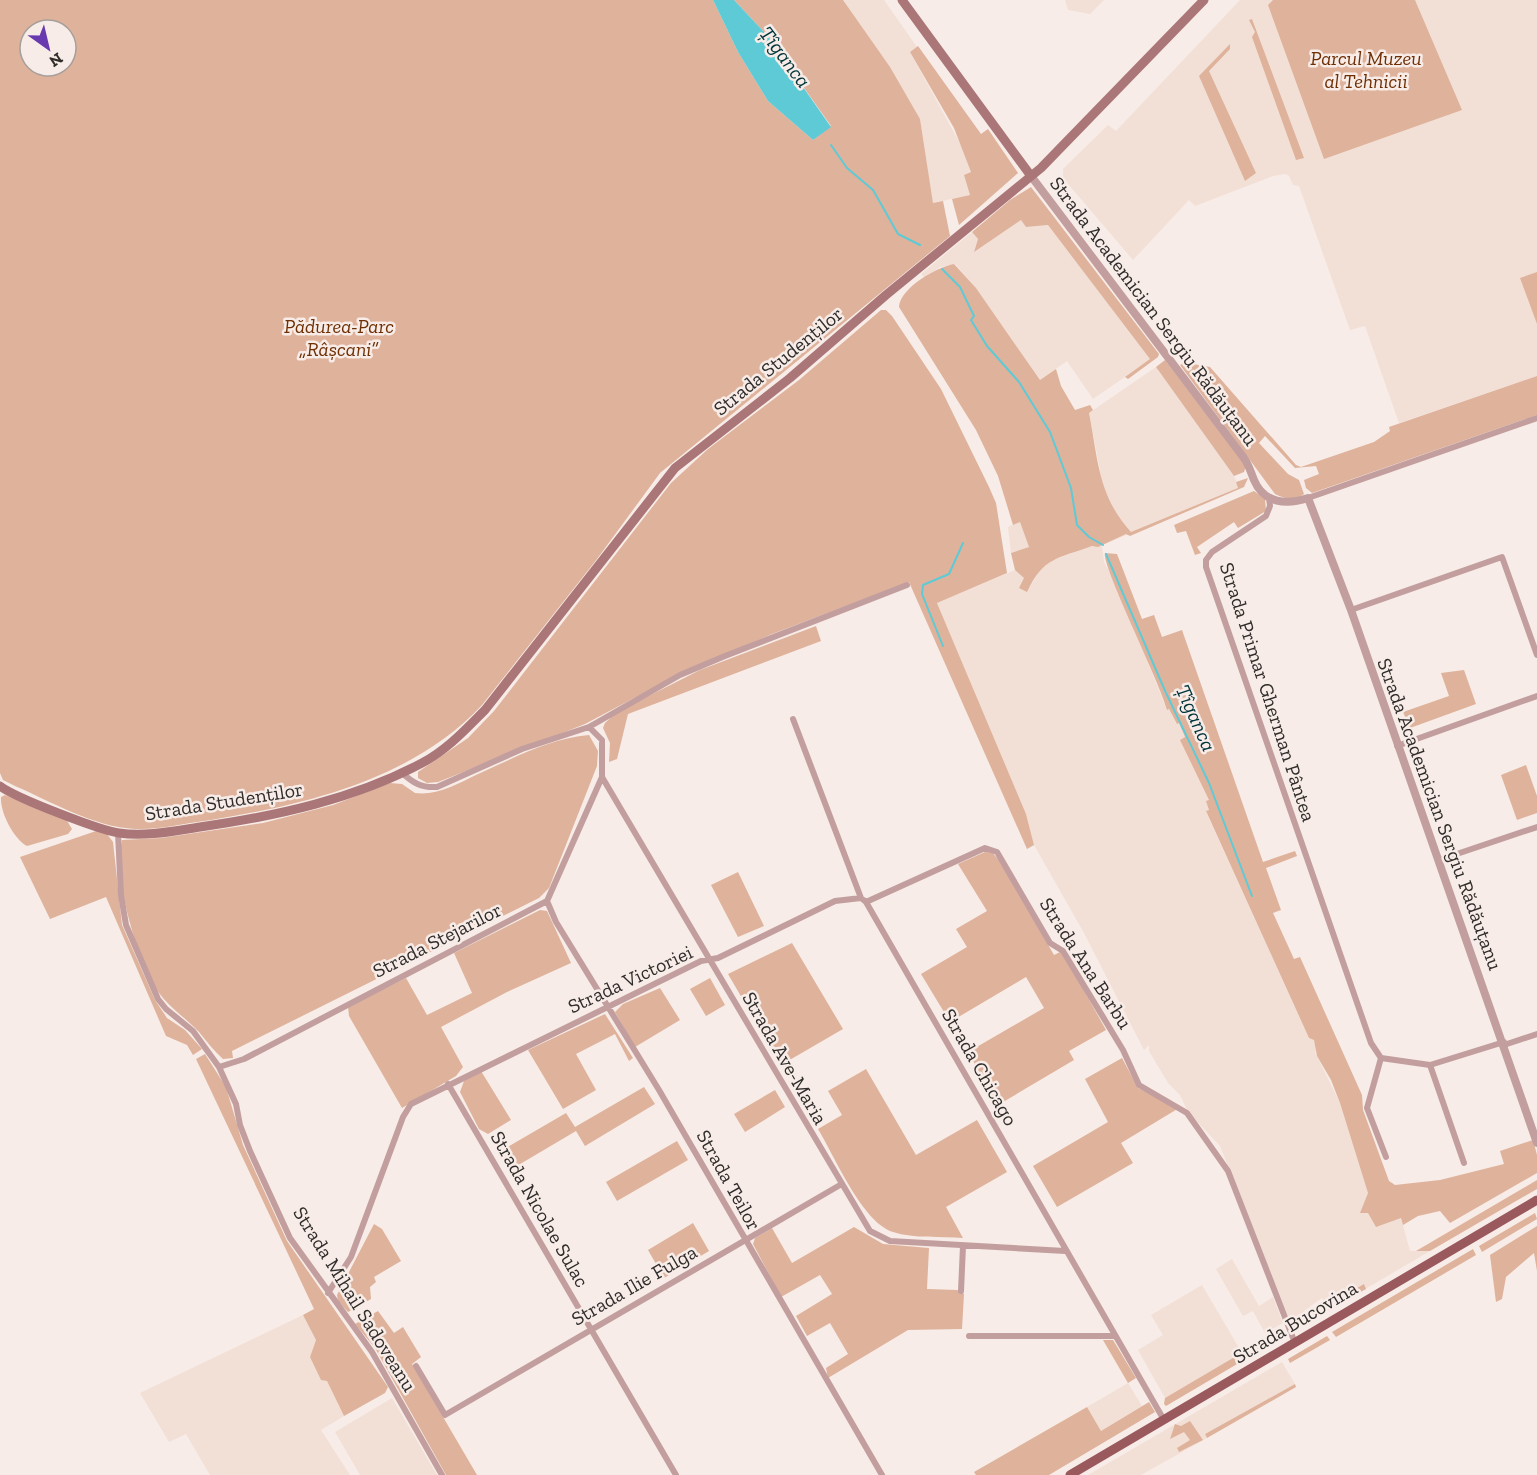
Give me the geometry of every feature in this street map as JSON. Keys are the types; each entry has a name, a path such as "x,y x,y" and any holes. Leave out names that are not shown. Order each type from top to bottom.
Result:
{"main road":[{"path":"902,0 1031,176"},
{"name":"Strada Studenților","path":"118,833 179,830 258,818 307,807 401,772 423,762 441,750 463,733 485,710 675,468 790,378 1031,176 1070,140 1204,0"},
{"path":"0,786 118,833"},
{"name":"Strada Bucovina","path":"1070,1475 1537,1200"}],"street":[{"name":"Strada Academician Sergiu Rădăuțanu","path":"1031,176 1244,458 1255,483 1269,497"},
{"path":"1269,497 1288,504 1537,418"},
{"name":"Strada Primar Gherman Pântea","path":"1269,497 1270,506 1266,516 1212,552 1206,560 1206,567 1368,1033 1381,1058"},
{"name":"Strada Academician Sergiu Rădăuțanu","path":"1308,498 1351,610 1536,1138"},
{"path":"1351,610 1502,557 1537,655"},
{"path":"401,772 414,783 425,788 437,787 522,749 589,727 680,675 907,585"},
{"path":"1397,746 1537,696"},
{"name":"Strada Chicago","path":"793,719 864,900 1164,1420"},
{"path":"547,900 602,777 602,740 589,727"},
{"name":"Strada Ave-Maria","path":"602,777 865,1226 876,1236 890,1241 1065,1251"},
{"path":"1439,860 1537,827"},
{"name":"Strada Mihail Sadoveanu","path":"118,833 121,895 130,935 158,999 165,1009 193,1031 219,1067 236,1104 240,1125 250,1151 290,1238 372,1352 442,1475"},
{"name":"Strada Victoriei","path":"328,1293 351,1257 402,1117 411,1104 701,961 718,958 835,901 864,900 985,848"},
{"name":"Strada Ana Barbu","path":"985,848 997,852 1050,943 1063,951 1123,1050 1139,1085 1155,1097 1181,1107 1222,1161 1295,1343"},
{"name":"Strada Teilor","path":"547,900 556,922 882,1475"},
{"name":"Strada Stejarilor","path":"219,1067 244,1059 547,900"},
{"path":"1386,1156 1367,1108 1381,1058 1430,1065 1537,1034"},
{"path":"1430,1065 1464,1163"},
{"name":"Strada Nicolae Sulac","path":"448,1084 675,1475"},
{"name":"Strada Ilie Fulga","path":"417,1366 445,1414 840,1185"},
{"path":"1046,1250 1052,1247 1056,1234"},
{"path":"961,1291 963,1246"},
{"path":"969,1336 1115,1336"}],"shaded area":[{"path":"843,0 884,0 917,47 910,52 963,149 971,172 970,195 933,203 920,119"},
{"path":"1065,0 1104,0 1090,14 1068,10"},
{"path":"1240,0 1537,0 1537,376 1399,423 1365,326 1350,330 1299,186 1293,185 1289,176 1286,174 1273,176 1195,206 1189,200 1133,260 1063,178 1063,169 1108,125 1116,131"},
{"path":"1021,220 1026,227 1048,225 1151,359 1093,399 1067,361 1040,380 976,288 955,264 940,267 925,278 921,274 972,232 978,239 974,251"},
{"path":"1156,367 1234,476 1239,488 1105,544 1100,470 1089,413"},
{"path":"1020,521 1029,547 1011,553 1008,527"},
{"path":"1092,546 1102,546 1104,562 1116,584 1167,710 1169,709 1176,723 1179,723 1185,738 1181,740 1210,800 1209,810 1206,812 1309,1038 1314,1040 1318,1046 1315,1052 1340,1103 1368,1193 1363,1207 1401,1218 1410,1251 1430,1251 1328,1311 1322,1298 1304,1311 1309,1322 1294,1331 1220,1146 1188,1112 1180,1095 1168,1083 1149,1051 1149,1045 1144,1050 1084,933 1034,845 1026,814 937,603 1015,570 1024,578 1027,591 1045,563"},
{"path":"1232,1259 1259,1306 1273,1297 1283,1323 1265,1333 1253,1311 1243,1316 1216,1269"},
{"path":"1202,1285 1242,1353 1165,1398 1138,1350 1163,1335 1151,1315"},
{"path":"303,1315 316,1340 310,1357 327,1381 344,1416 321,1430 350,1475 210,1475 186,1434 169,1442 140,1393"},
{"path":"1282,1362 1295,1384 1205,1434 1207,1438 1141,1475 1088,1475"},
{"path":"1128,1383 1142,1406 1101,1431 1087,1407"},
{"path":"392,1398 437,1475 360,1475 335,1432"}],"green space":[{"name":"Pădurea-Parc „Râșcani”","path":"0,0 713,0 738,52 768,101 813,140 831,126 766,34 734,0 843,0 890,67 920,119 933,203 943,201 950,236 660,473 597,559 482,705 455,731 392,770 321,796 285,806 154,828 135,829 104,824 58,806 3,780 0,773"},
{"name":"Parcul Muzeu al Tehnicii","path":"1273,0 1415,0 1462,110 1324,159 1268,5"},
{"path":"1252,19 1304,158 1296,160 1252,37 1255,32 1249,20"},
{"path":"1230,44 1230,49 1209,71 1256,173 1245,181 1199,76"},
{"path":"918,46 981,134 988,129 1018,173 959,225 952,199 970,195 964,175 971,172 954,128 910,52"},
{"path":"1031,187 1159,354 1128,379 1125,377 1150,359 1048,225 1026,227 1021,220 974,252 978,239 972,232 1010,200"},
{"path":"954,264 976,288 1040,380 1056,369 1061,386 1075,410 1090,405 1093,410 1089,413 1101,476 1112,505 1131,532 1238,488 1236,482 1248,478 1244,487 1130,536 1126,534 1098,547 1092,546 1053,560 1040,571 1027,592 1019,588 1024,578 1015,570 1011,553 1029,547 1020,522 1013,525 998,476 976,430 899,307 901,300 912,286 938,269"},
{"path":"1537,272 1537,324 1520,278"},
{"path":"881,310 886,310 892,316 941,389 996,503 1007,573 937,603 1026,814 1034,845 1027,849 909,582 772,634 687,670 585,724 438,782 427,783 418,778 418,772 468,738 494,711 671,483 708,449 799,380"},
{"path":"1192,359 1193,364 1210,367 1296,465 1301,467 1374,442 1390,431 1389,427 1537,376 1537,415 1312,493 1306,488 1304,480 1319,474 1316,466 1295,468 1265,436 1259,443 1288,474 1299,480 1304,494 1297,498 1286,498 1275,494 1180,365"},
{"path":"1165,360 1246,466 1244,472 1234,476 1156,367"},
{"path":"1254,491 1265,499 1266,511 1238,528 1234,522 1197,547 1201,553 1195,555 1186,531 1177,533 1174,525"},
{"path":"1105,553 1117,554 1142,619 1154,615 1162,637 1182,630 1263,862 1295,851 1297,856 1266,868 1281,910 1273,913 1294,959 1300,957 1362,1095 1363,1110 1389,1181 1395,1185 1440,1180 1504,1164 1500,1151 1533,1140 1537,1155 1537,1173 1450,1223 1440,1211 1418,1216 1403,1225 1401,1218 1376,1227 1368,1213 1360,1213 1368,1193 1340,1103 1331,1080 1317,1056 1314,1040 1309,1038 1206,811 1209,810 1206,801 1209,800 1180,740 1185,737 1179,723 1177,724 1169,709 1167,710 1112,579"},
{"path":"816,626 821,641 628,714 617,759 609,762 610,743 603,728 617,712 700,670"},
{"path":"1464,670 1476,704 1410,728 1403,712 1449,696 1441,673"},
{"path":"589,735 598,751 597,766 549,888 539,898 232,1051 233,1058 223,1059 157,990 141,957 128,916 121,875 122,840 161,838 263,823 333,805 390,783 402,784 415,793 431,793 546,745"},
{"path":"1526,765 1537,796 1537,813 1517,820 1501,775"},
{"path":"5,795 66,819 72,829 68,834 27,846 12,831 5,817 1,797"},
{"path":"99,830 107,834 113,842 122,925 155,1000 167,1018 185,1030 202,1049 193,1055 187,1045 166,1036 106,897 50,919 20,857"},
{"path":"985,852 992,852 1001,863 1054,955 1060,952 1064,955 1106,1030 1069,1051 1074,1060 998,1105 968,1052 1044,1008 1026,977 950,1022 921,974 967,947 956,929 987,911 958,864"},
{"path":"738,872 764,926 738,937 711,885"},
{"path":"540,910 547,911 571,963 507,992 441,1027 463,1067 456,1076 402,1108 349,1016 348,1007 406,978 427,1015 472,993 454,953"},
{"path":"792,943 843,1029 781,1065 728,974"},
{"path":"710,978 725,1005 706,1016 690,989"},
{"path":"660,988 680,1020 635,1047 615,1012 623,1004"},
{"path":"605,1014 633,1058 629,1061 615,1034 576,1054 596,1090 563,1109 528,1050"},
{"path":"205,1054 226,1087 243,1145 287,1241 388,1387 385,1393 344,1416 327,1381 321,1380 310,1357 316,1340 303,1315 314,1309 196,1059"},
{"path":"1122,1058 1138,1088 1179,1108 1121,1143 1133,1163 1057,1207 1033,1166 1108,1122 1085,1079"},
{"path":"866,1069 916,1155 977,1120 1007,1172 946,1207 963,1238 910,1236 893,1232 871,1216 850,1187 818,1129 842,1115 828,1091"},
{"path":"481,1071 511,1120 488,1134 479,1129 460,1092 464,1081"},
{"path":"644,1087 655,1104 585,1146 576,1131 510,1170 499,1152 566,1113 575,1127"},
{"path":"775,1090 785,1107 745,1132 734,1114"},
{"path":"677,1141 688,1160 617,1201 606,1182"},
{"path":"1537,1180 1537,1189 1430,1251 1416,1251"},
{"path":"1535,1213 1537,1219 1482,1252 1479,1246"},
{"path":"693,1223 709,1251 664,1278 648,1250"},
{"path":"374,1224 382,1229 401,1261 374,1277 376,1282 370,1287 371,1299 348,1312 338,1301 337,1295"},
{"path":"1537,1226 1537,1271 1534,1253 1506,1277 1502,1299 1496,1302 1490,1255"},
{"path":"854,1227 883,1244 929,1248 927,1289 957,1290 964,1294 962,1329 908,1330 828,1378 826,1368 848,1354 830,1323 807,1336 796,1316 832,1294 820,1275 781,1297 753,1244 755,1238 772,1228 792,1263"},
{"path":"1473,1249 1476,1255 1336,1337 1332,1332"},
{"path":"1364,1284 1366,1289 1337,1305 1342,1297"},
{"path":"378,1311 394,1333 403,1327 421,1357 412,1364 477,1475 446,1475 375,1348 355,1324"},
{"path":"1327,1336 1330,1340 1290,1363 1288,1359"},
{"path":"1103,1340 1113,1340 1136,1378 1128,1383"},
{"path":"1255,1345 1266,1347 1166,1406 1164,1404 1165,1398"},
{"path":"1295,1384 1296,1387 1207,1438 1205,1434"},
{"path":"1149,1402 1155,1412 1049,1475 976,1475 974,1472 1087,1407 1101,1431"},
{"path":"1190,1421 1203,1440 1179,1452 1177,1448 1190,1440 1184,1432 1170,1439 1175,1424 1181,1426"}],"water":[{"path":"713,0 734,0 766,34 831,127 813,140 768,101 738,52"}],"waterway":[{"name":"Țîganca","path":"831,145 847,168 873,190 898,234 920,245"},
{"name":"Țîganca","path":"942,269 960,287 974,316 971,320 987,346 1019,382 1050,432 1071,488 1077,525 1089,537 1103,545"},
{"path":"943,646 922,594 923,585 949,574 963,543"},
{"name":"Țîganca","path":"1106,554 1166,693 1209,783 1252,896"}]}
